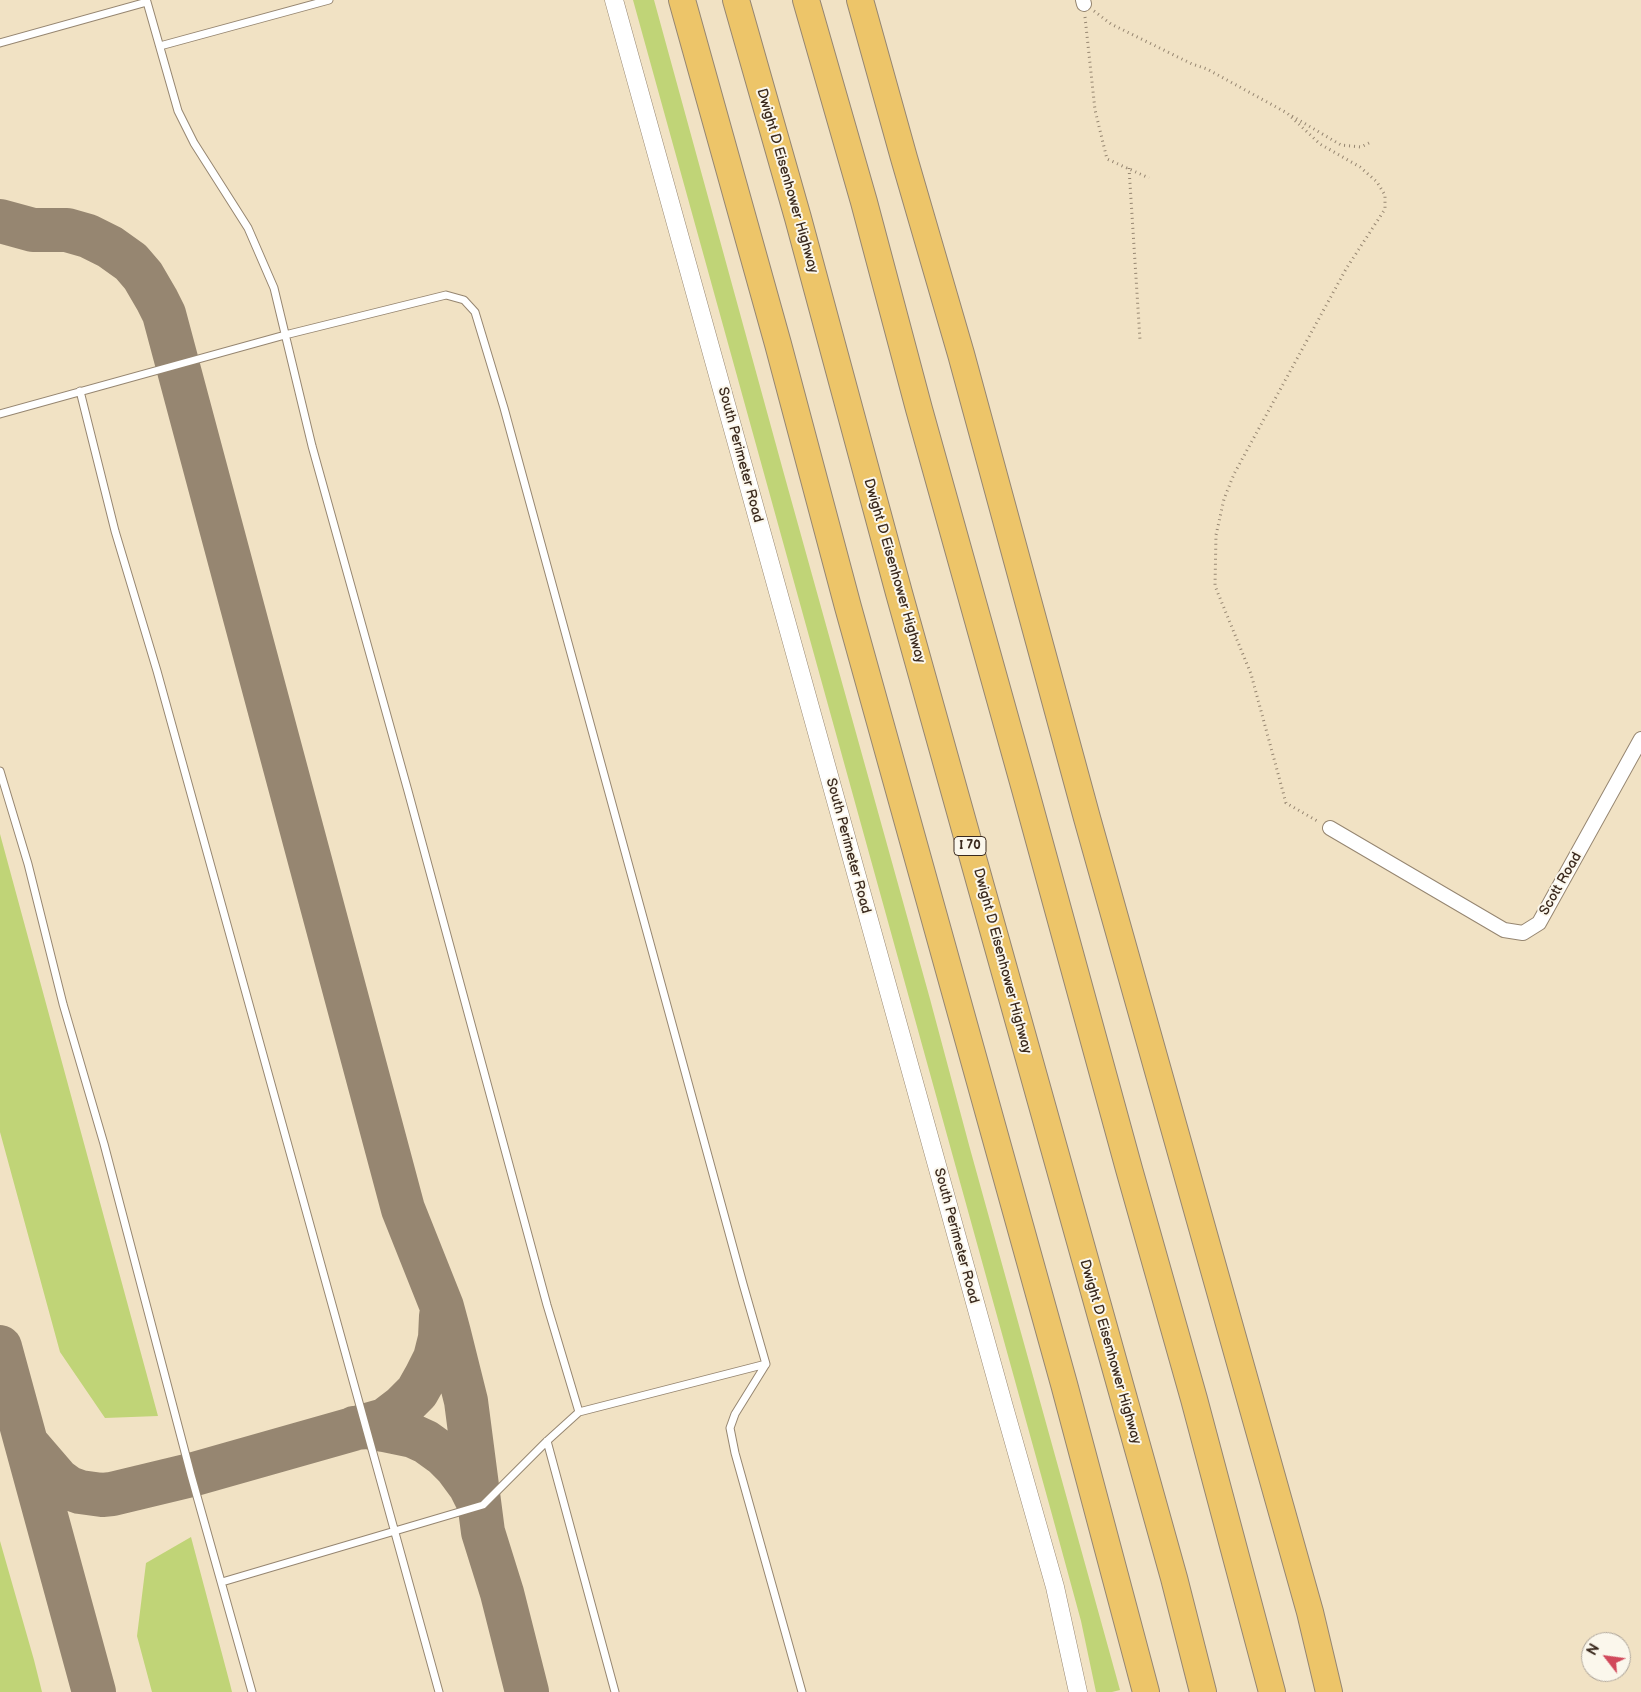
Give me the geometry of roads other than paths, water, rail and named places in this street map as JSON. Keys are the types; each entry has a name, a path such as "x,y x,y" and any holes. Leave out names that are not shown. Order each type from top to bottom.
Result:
{"highway":[{"path":"682,0 776,334 848,607 1064,1384 1146,1692"},
{"name":"Dwight D Eisenhower Highway","path":"736,0 798,218 899,593 1174,1578 1203,1692"},
{"path":"806,0 1046,863 1128,1169 1194,1399 1272,1692"},
{"path":"860,0 962,354 999,497 1090,828 1310,1612 1329,1692"}],"street":[{"name":"South Perimeter Road","path":"614,0 990,1359 1055,1587 1078,1692"},
{"name":"Scott Road","path":"1330,828 1504,930 1523,933 1539,923 1641,740"}],"lane":[{"path":"160,46 329,0"},
{"path":"0,43 147,1 178,111 194,143 248,228 274,288 312,446 408,791 547,1306 579,1412"},
{"path":"0,414 285,335 446,295 464,300 476,312 766,1364 735,1414 730,1428 735,1453 802,1692"},
{"path":"80,391 115,531 160,681 439,1692"},
{"path":"0,771 28,864 63,1004 104,1144 191,1475 252,1692"},
{"path":"222,1582 483,1505 579,1412 766,1364"},
{"path":"547,1441 615,1692"}]}
